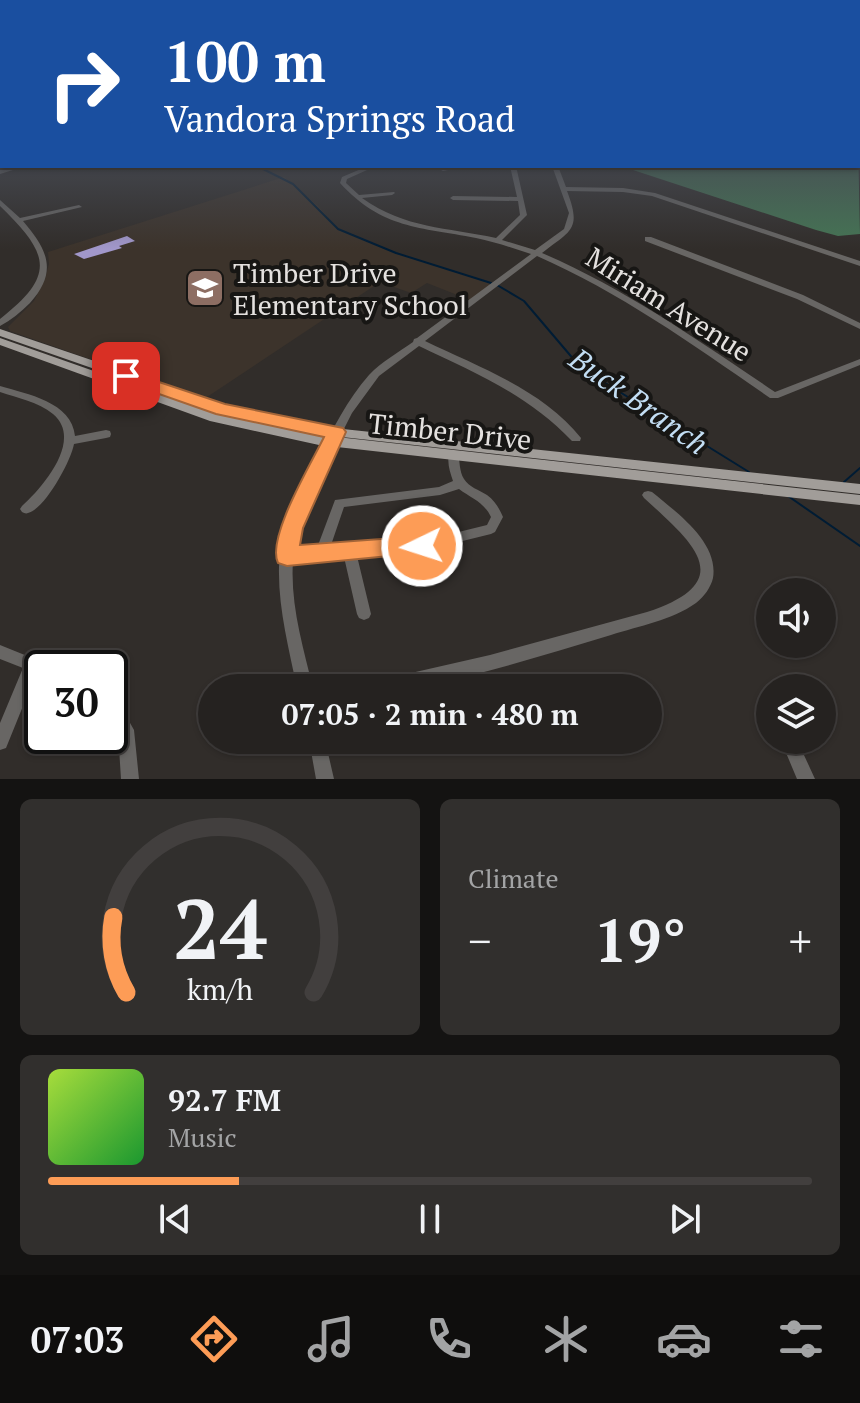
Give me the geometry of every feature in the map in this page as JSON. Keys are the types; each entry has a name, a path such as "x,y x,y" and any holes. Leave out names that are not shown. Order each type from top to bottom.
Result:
{"main road":[{"name":"Timber Drive","path":"0,332 222,409 333,437 860,489"},
{"name":"Timber Drive","path":"0,341 214,418 454,455 860,500"}],"street":[{"path":"348,176 343,183 357,197 392,193"},
{"path":"498,240 523,218 516,176"},
{"path":"302,674 288,604 287,556 291,528 333,437 355,397 374,375 563,235 572,219 559,176"},
{"path":"564,189 653,194 860,264"},
{"name":"Miriam Avenue","path":"357,197 369,209 391,219 498,240 539,254 605,286 774,396 860,362"},
{"path":"453,198 521,199"},
{"path":"0,202 41,245 45,262 43,273 26,305 0,323"},
{"path":"19,220 79,207"},
{"path":"648,239 800,297 860,326"},
{"path":"417,341 515,388 554,414 576,438"},
{"path":"0,389 52,409 64,418 70,441 64,459 42,497 26,509"},
{"path":"70,441 106,434"},
{"path":"287,556 422,546 491,529 497,517 494,509 459,484 453,469 454,455"},
{"path":"322,553 339,503 440,491 459,484"},
{"path":"443,674 482,666 654,615 689,600 704,587 704,553 685,529 648,495"},
{"path":"349,551 364,614"},
{"path":"0,652 24,662"},
{"path":"0,742 24,693"},
{"path":"128,754 130,779"},
{"path":"320,754 325,779"},
{"path":"795,754 806,779"}],"shaded area":[{"name":"Timber Drive Elementary School","path":"284,177 318,206 338,229 396,253 493,283 470,300 427,283 411,293 380,282 204,399 10,331 8,327 34,301 45,279 48,252"}],"green space":[{"path":"652,176 859,176 860,234 838,236"}],"building":[{"path":"127,236 135,241 119,246 122,248 84,259 74,254"}],"waterway":[{"name":"Buck Branch","path":"278,176 293,184 338,229 396,253 491,283"},
{"name":"Buck Branch","path":"497,285 524,301 581,368 749,472"},
{"path":"844,482 860,468"},
{"name":"Buck Branch","path":"788,496 860,546"}],"place":[{"name":"Timber Drive Elementary School","path":"205,288"}],"route":[{"path":"126,376 222,409 336,432 291,528 287,556 422,546"}]}
